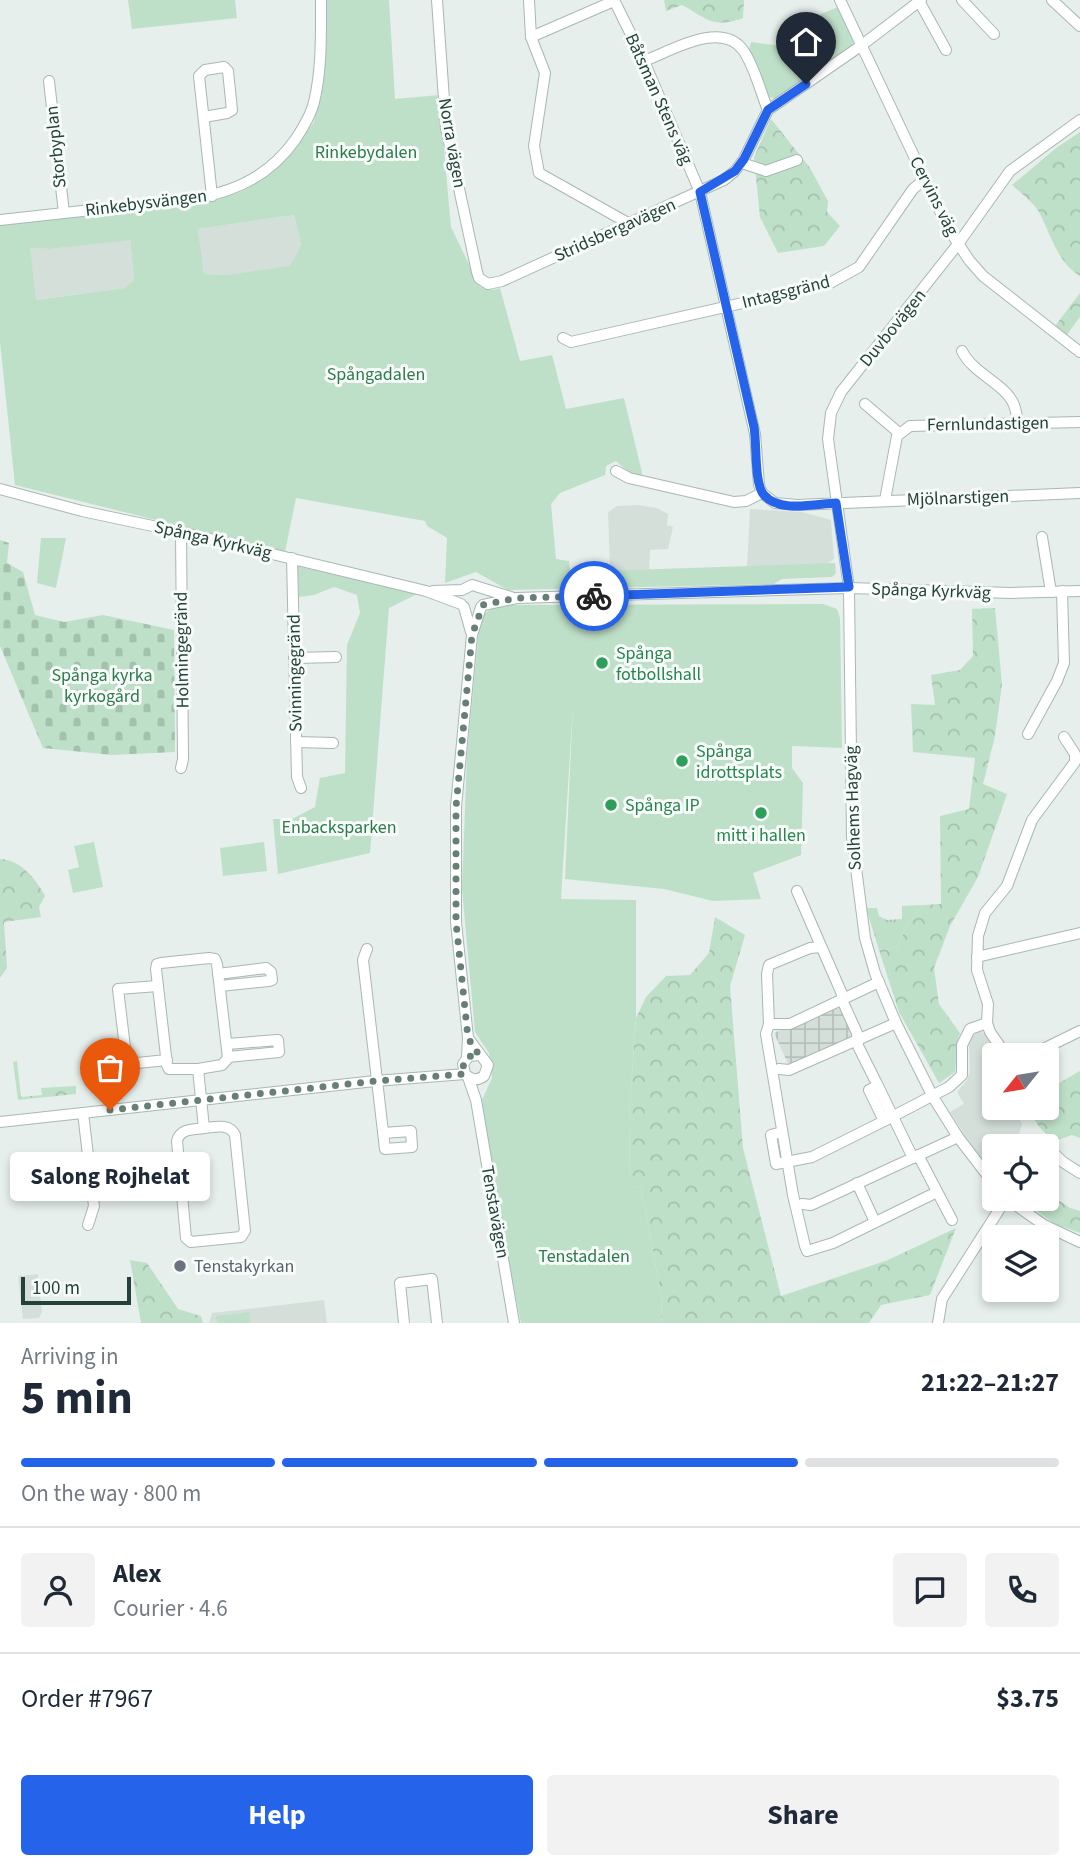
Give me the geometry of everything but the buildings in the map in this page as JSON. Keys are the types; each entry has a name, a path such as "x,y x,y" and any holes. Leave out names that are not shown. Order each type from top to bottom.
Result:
{"street":[{"name":"Rinkebysvängen","path":"0,220 212,196 241,186 266,172 286,152 303,128 314,102 321,0"},
{"name":"Norra vägen","path":"437,0 446,128 477,272 483,282"},
{"path":"529,0 531,37 545,73 534,146 539,173 628,223"},
{"name":"Cervins väg","path":"840,0 958,244 983,276 1080,352"},
{"path":"962,0 994,34"},
{"path":"1053,0 1080,26"},
{"path":"531,37 614,1"},
{"name":"Båtsman Stens väg","path":"614,1 644,61 700,192 755,434 762,493"},
{"name":"Stridsbergavägen","path":"483,282 494,284 502,281 700,192 735,171 768,110 920,1 946,50"},
{"path":"644,61 708,37 724,36 733,40 748,59 768,110"},
{"path":"204,117 232,110 228,71 223,67 205,70 199,76 212,196"},
{"name":"Storbyplan","path":"49,81 64,213"},
{"name":"Duvbovägen","path":"849,587 828,439 831,413 841,392 958,244 1010,171 1080,120"},
{"path":"741,163 766,171 797,160"},
{"name":"Intagsgränd","path":"563,338 571,342 830,283 859,267 913,189 925,179"},
{"path":"962,351 968,362 1008,395 1014,405 1018,422"},
{"path":"865,404 899,433 885,500"},
{"name":"Fernlundastigen","path":"899,433 910,426 1080,422"},
{"path":"616,471 629,478 734,502 747,501 762,493 775,503 786,505 836,503"},
{"name":"Spånga Kyrkväg","path":"0,489 82,511 426,591 462,605"},
{"name":"Mjölnarstigen","path":"836,503 1080,493"},
{"name":"Holmingegränd","path":"181,532 181,768"},
{"path":"1028,734 1064,663 1056,592 1042,537"},
{"name":"Svinningegränd","path":"292,558 297,777 301,788"},
{"path":"472,585 482,589 485,595 482,606 474,610 462,605 462,590 472,585"},
{"name":"Spånga Kyrkväg","path":"482,606 517,598 849,587 1010,593 1080,591"},
{"name":"Solhems Hagväg","path":"849,587 852,837 865,938 896,1023 933,1097 982,1168"},
{"name":"Spånga Kyrkväg","path":"482,589 517,598"},
{"name":"Spånga Kyrkväg","path":"426,591 462,590"},
{"name":"Tenstavägen","path":"462,605 472,635"},
{"name":"Tenstavägen","path":"482,606 472,635 456,820 456,922 468,1038 466,1068 476,1100 514,1323"},
{"path":"294,658 336,657"},
{"path":"998,1043 987,1023 988,1004 977,970 978,936 985,913 1007,886 1032,820 1077,762 1064,737"},
{"path":"296,742 333,743"},
{"path":"797,891 842,994 858,1046 878,1086 889,1119 915,1156 952,1220"},
{"path":"977,957 1080,933"},
{"path":"821,947 810,948 769,965 767,974 769,1024 766,1034 793,1195 807,1251 833,1242 937,1192"},
{"path":"367,949 363,960 383,1133"},
{"path":"215,959 227,1044 226,1063 198,1069 169,1069 158,986 158,964 215,959"},
{"path":"218,974 266,968 271,972 272,979 220,986"},
{"path":"769,1024 790,1024 879,982"},
{"path":"158,986 118,989 127,1064 167,1059"},
{"path":"779,1069 789,1070 896,1023"},
{"path":"788,1162 812,1157 949,1087 962,1075 962,1045 970,1029 987,1023"},
{"path":"1056,1043 1080,1031"},
{"name":"Tenstavägen","path":"468,1038 479,1055"},
{"path":"227,1044 278,1040 279,1045 279,1052 228,1057"},
{"path":"0,1122 445,1074 466,1068 479,1055 485,1058 488,1065 481,1078 474,1079 466,1068"},
{"path":"198,1069 204,1128"},
{"name":"Tenstavägen","path":"476,1100 481,1078"},
{"path":"83,1113 94,1206 88,1225"},
{"path":"226,1126 235,1135 245,1231 241,1237 191,1242 186,1238 177,1141 184,1131 204,1128 226,1126"},
{"path":"802,1204 811,1205 958,1137"},
{"path":"1059,1158 1080,1173"},
{"path":"857,1183 875,1222"},
{"path":"938,1323 942,1299 999,1211"},
{"path":"1024,1211 1044,1225 1080,1242"},
{"path":"404,1323 400,1283 432,1279 437,1323"}],"shaded area":[{"path":"294,215 301,245 290,267 226,275 204,274 198,229"},
{"path":"130,239 134,280 124,288 35,300 29,248 50,249"},
{"path":"617,506 657,508 668,514 667,525 673,527 668,549 650,550 649,570 610,571 608,512"},
{"path":"750,509 802,512 831,520 834,559 827,564 747,567"},
{"path":"840,1002 856,1036 789,1066 774,1033"},
{"path":"979,1031 986,1034 992,1043 982,1043 982,1120 1020,1120 1022,1125 1019,1134 982,1134 982,1160 950,1112 964,1104 957,1092 967,1080 970,1071 969,1040"},
{"path":"38,1274 42,1312 39,1318 23,1319 18,1276"},
{"path":"324,1300 327,1323 209,1323 212,1313"}],"green space":[{"path":"128,0 235,0 237,18 132,29"},
{"name":"Spångadalen","path":"327,0 389,0 395,99 439,95 451,227 480,287 493,290 500,288 520,361 552,355 566,409 624,398 643,477 633,476 616,461 606,466 605,475 560,493 551,504 556,559 569,561 570,572 835,563 836,573 832,577 782,579 774,584 508,590 476,572 445,583 447,538 427,526 425,521 296,498 285,552 15,485 0,342 0,223 201,203 243,191 286,160 314,122 324,65","holes":["294,215 301,245 290,266 226,275 204,274 198,229","130,240 134,280 124,288 36,300 30,248 50,249"]},
{"path":"664,0 744,0 743,18 724,23 711,21 682,5 666,11"},
{"path":"838,7 854,40 851,47 777,99 769,97 749,50 751,42 799,48 814,17"},
{"path":"771,119 810,168 828,201 827,212 840,226 824,246 778,253 760,217 754,157"},
{"path":"1080,132 1080,276 1060,256 1039,212 1012,185 1056,148"},
{"path":"1080,293 1080,317 1066,336 1055,326"},
{"path":"41,538 66,538 56,588 37,583"},
{"name":"Spånga kyrka kyrkogård","path":"0,540 9,543 7,563 23,572 35,615 64,622 103,615 174,630 175,752 112,755 43,748 0,646"},
{"name":"Enbacksparken","path":"297,566 417,594 389,608 370,853 278,874 273,819 292,819 315,807 320,778 345,773 347,645 360,613 357,595 334,587 314,595 299,597"},
{"name":"Tenstadalen","path":"823,604 837,609 840,618 842,748 792,746 792,768 803,783 801,855 753,873 761,899 713,901 664,889 565,879 573,705 561,899 636,900 636,1018 629,1118 630,1185 641,1188 662,1300 661,1323 521,1323 498,1210 482,1100 492,1078 489,1053 475,1032 462,889 467,755 480,617 496,605"},
{"path":"995,608 1002,684 995,736 983,784 1007,794 978,877 950,926 934,968 939,1004 960,1033 955,1072 939,1083 899,1012 879,950 896,947 912,918 923,905 941,904 940,816 969,809 975,758 913,752 911,704 935,705 931,675 960,670 973,656 972,609"},
{"path":"94,842 103,887 73,893 68,870 79,867 74,846"},
{"path":"264,842 267,871 223,876 220,848"},
{"path":"0,859 21,866 45,896 39,907 41,917 4,922 7,968 0,978"},
{"path":"923,905 912,918 896,947 879,950 866,908 877,908 879,916 887,920 902,919 902,906"},
{"path":"715,917 745,935 730,986 743,1148 781,1296 888,1260 956,1228 930,1295 881,1305 869,1323 661,1323 662,1300 641,1188 630,1185 629,1118 636,1018 646,997 666,976 690,975 709,953"},
{"path":"17,1061 21,1097 42,1095 41,1088 76,1086 76,1094 18,1100 13,1062"},
{"path":"1080,1071 1080,1138 1072,1135 1059,1139 1059,1134 1046,1134 1034,1120 1059,1120 1059,1083"},
{"path":"1059,1200 1080,1211 1080,1233 1055,1224 1037,1211 1059,1211"},
{"path":"130,1260 147,1263 178,1309 201,1316 203,1323 141,1323"},
{"path":"249,1312 250,1323 217,1323 216,1316"}],"way so far":[{"path":"110,1110 465,1074 465,1060 472,1055 479,1055 468,1038 456,922 456,807 472,635 483,605 517,598 594,596"}],"place":[{"name":"Spånga fotbollshall","path":"602,663"},
{"name":"Spånga idrottsplats","path":"682,761"},
{"name":"Spånga IP","path":"611,805"},
{"name":"mitt i hallen","path":"761,813"},
{"name":"Salong Rojhelat","path":"110,1110"},
{"name":"Tenstakyrkan","path":"180,1266"}],"route":[{"path":"594,596 849,587 836,503 786,505 775,503 762,493 755,434 700,192 735,171 744,159 768,110 806,84"}],"park label":[{"name":"Rinkebydalen","path":"366,152"}]}
